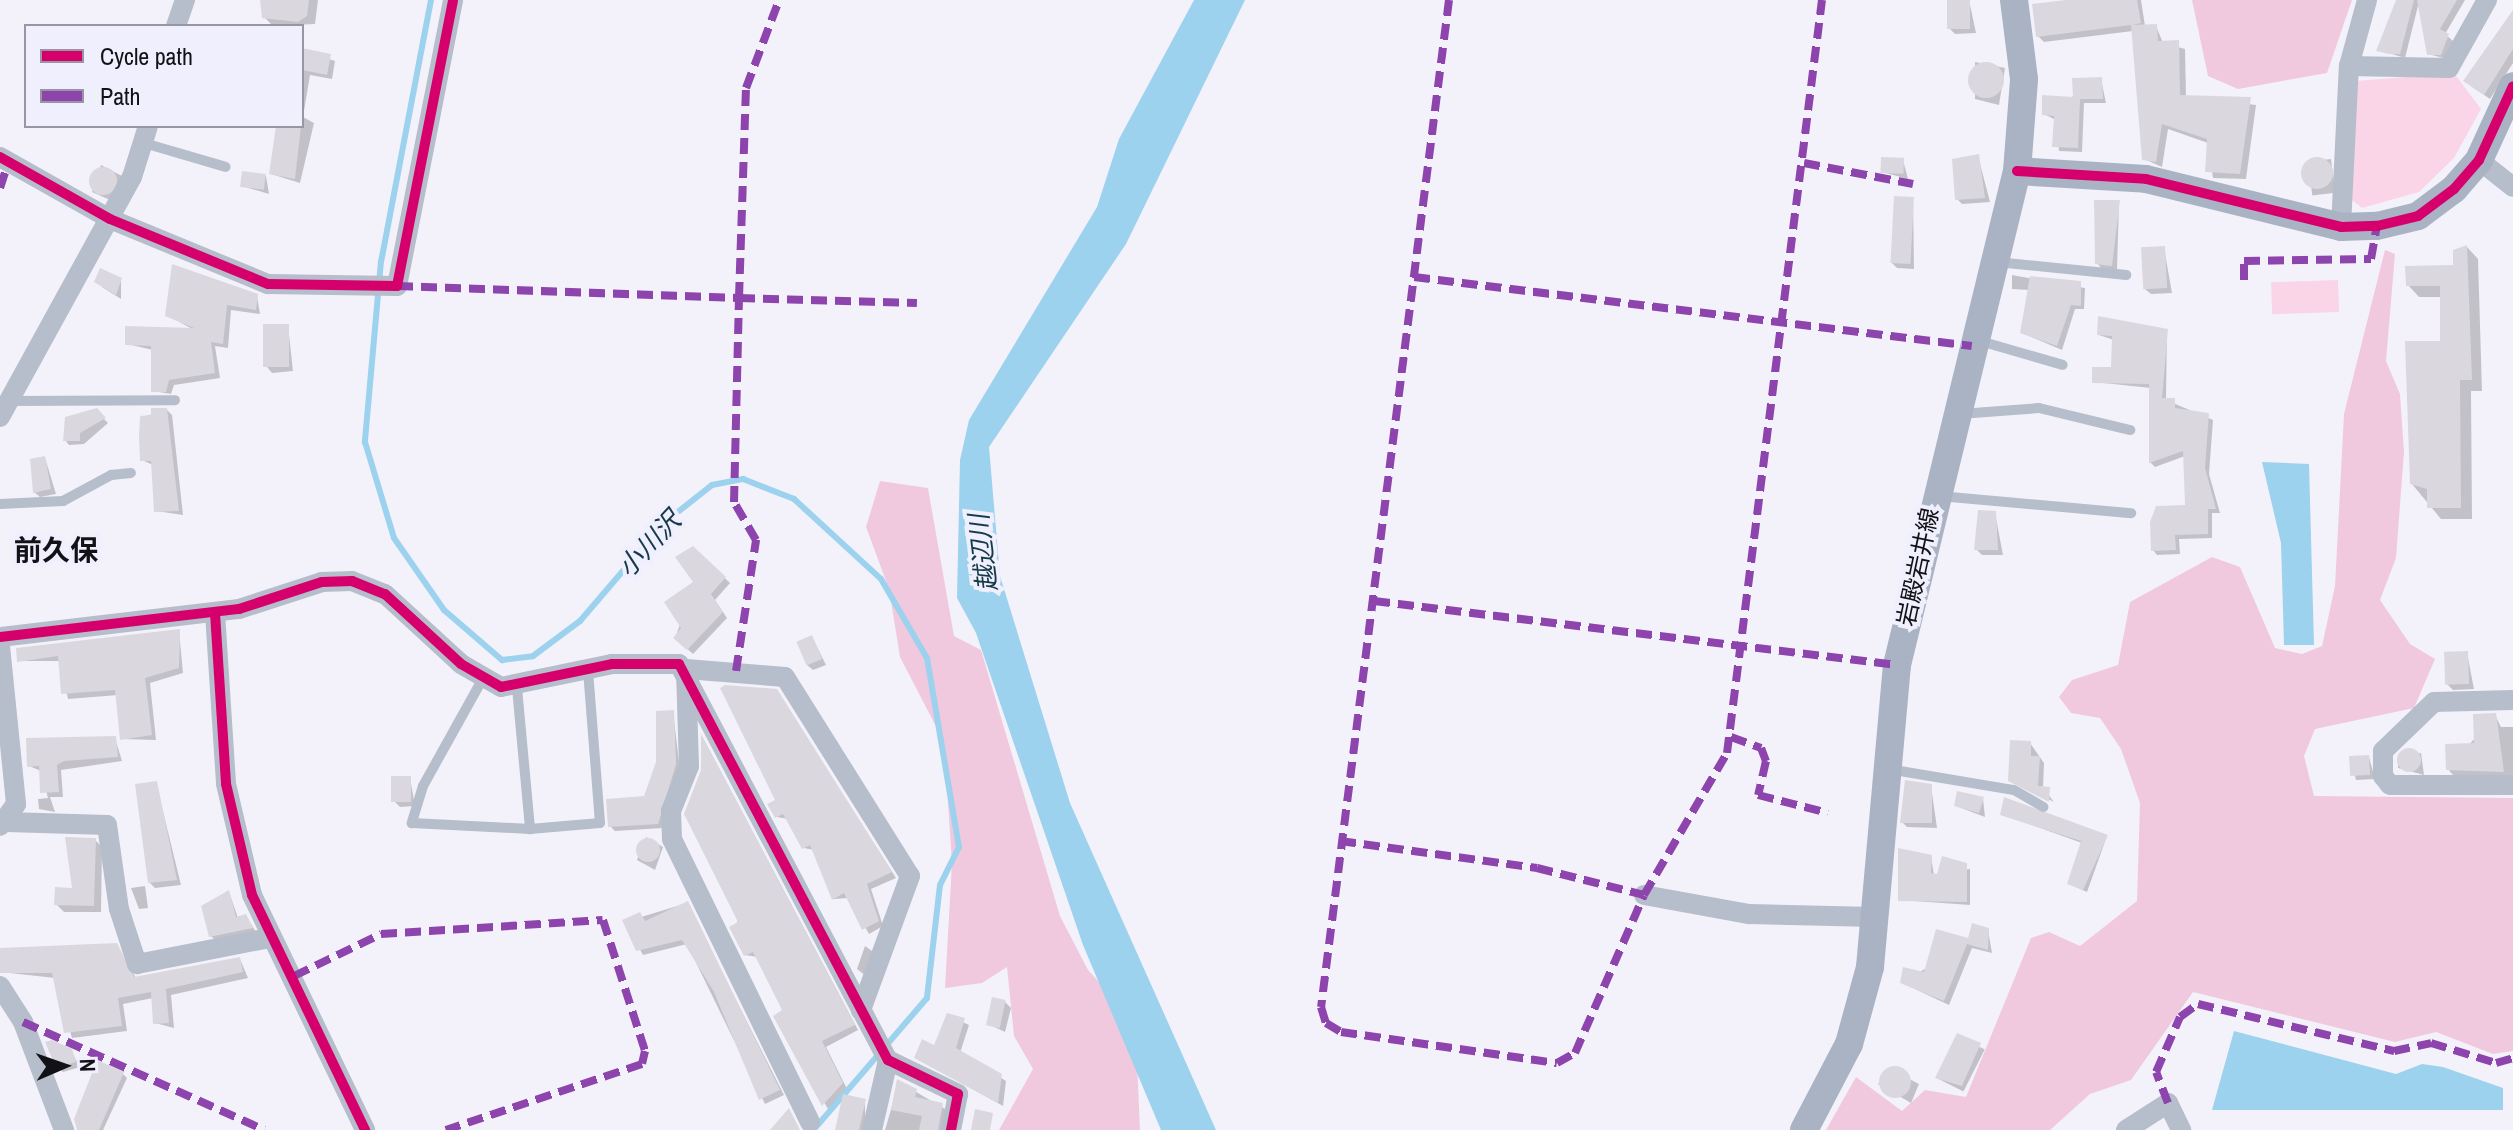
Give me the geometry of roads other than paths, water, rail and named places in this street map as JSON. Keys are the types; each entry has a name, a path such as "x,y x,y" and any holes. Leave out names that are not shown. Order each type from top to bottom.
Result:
{"main road":[{"name":"岩殿岩井線","path":"1804,1130 1859,1016 1875,917 1882,769 1933,496 2017,171 2024,79 2014,0"},
{"path":"2017,171 2202,188 2341,227 2418,216 2479,160 2513,86"}],"street":[{"path":"177,24 185,0"},
{"path":"0,157 110,219 268,284 397,286 453,0"},
{"path":"2341,227 2349,66 2367,0"},
{"path":"2349,66 2449,68 2487,0"},
{"path":"4,409 110,219 146,134"},
{"path":"2479,160 2513,187"},
{"path":"0,637 215,613 352,581 385,594 482,680 517,688 588,670 663,661 686,669 785,677 910,876 861,1010"},
{"path":"215,613 226,784 252,895 270,938 365,1130"},
{"path":"0,646 16,804 4,824"},
{"path":"686,669 888,1060 958,1094 951,1130"},
{"path":"686,669 689,766 671,811 672,839 810,1122"},
{"path":"2513,700 2434,702 2383,751 2383,776 2390,785 2513,785"},
{"path":"4,824 107,825 119,909 137,964 270,938"},
{"path":"1644,895 1749,914 1875,917"},
{"path":"0,986 23,1022 64,1130"},
{"path":"872,1130 888,1060"},
{"path":"2126,1130 2168,1103 2181,1130"}],"lane":[{"path":"146,134 226,167"},
{"path":"1994,262 2126,275"},
{"path":"1974,339 2063,365"},
{"path":"4,409 175,400"},
{"path":"1954,415 2039,408 2130,430"},
{"path":"0,504 63,501 111,475 131,473"},
{"path":"1933,496 2131,513"},
{"path":"482,680 423,786 412,823 530,829 600,823 588,670"},
{"path":"517,688 530,829"},
{"path":"1882,769 2014,790 2043,807"}],"water":[{"name":"越辺川","path":"1194,0 1245,0 1126,244 989,447 1000,576 1070,803 1216,1130 1161,1130 1083,945 976,633 957,598 960,460 969,420 1097,207 1119,139"},
{"path":"2262,462 2309,464 2314,645 2284,645 2281,543"},
{"path":"2234,1031 2396,1074 2422,1064 2443,1067 2503,1088 2503,1110 2212,1110"}],"waterway":[{"name":"小川沢","path":"431,0 381,261 365,442 394,538 444,610 502,660 533,656 580,621 664,523 712,485 743,479 794,499 881,579 927,658 959,847 940,885 927,998 816,1127"}],"district":[{"name":"前久保","path":"56,550"}]}
